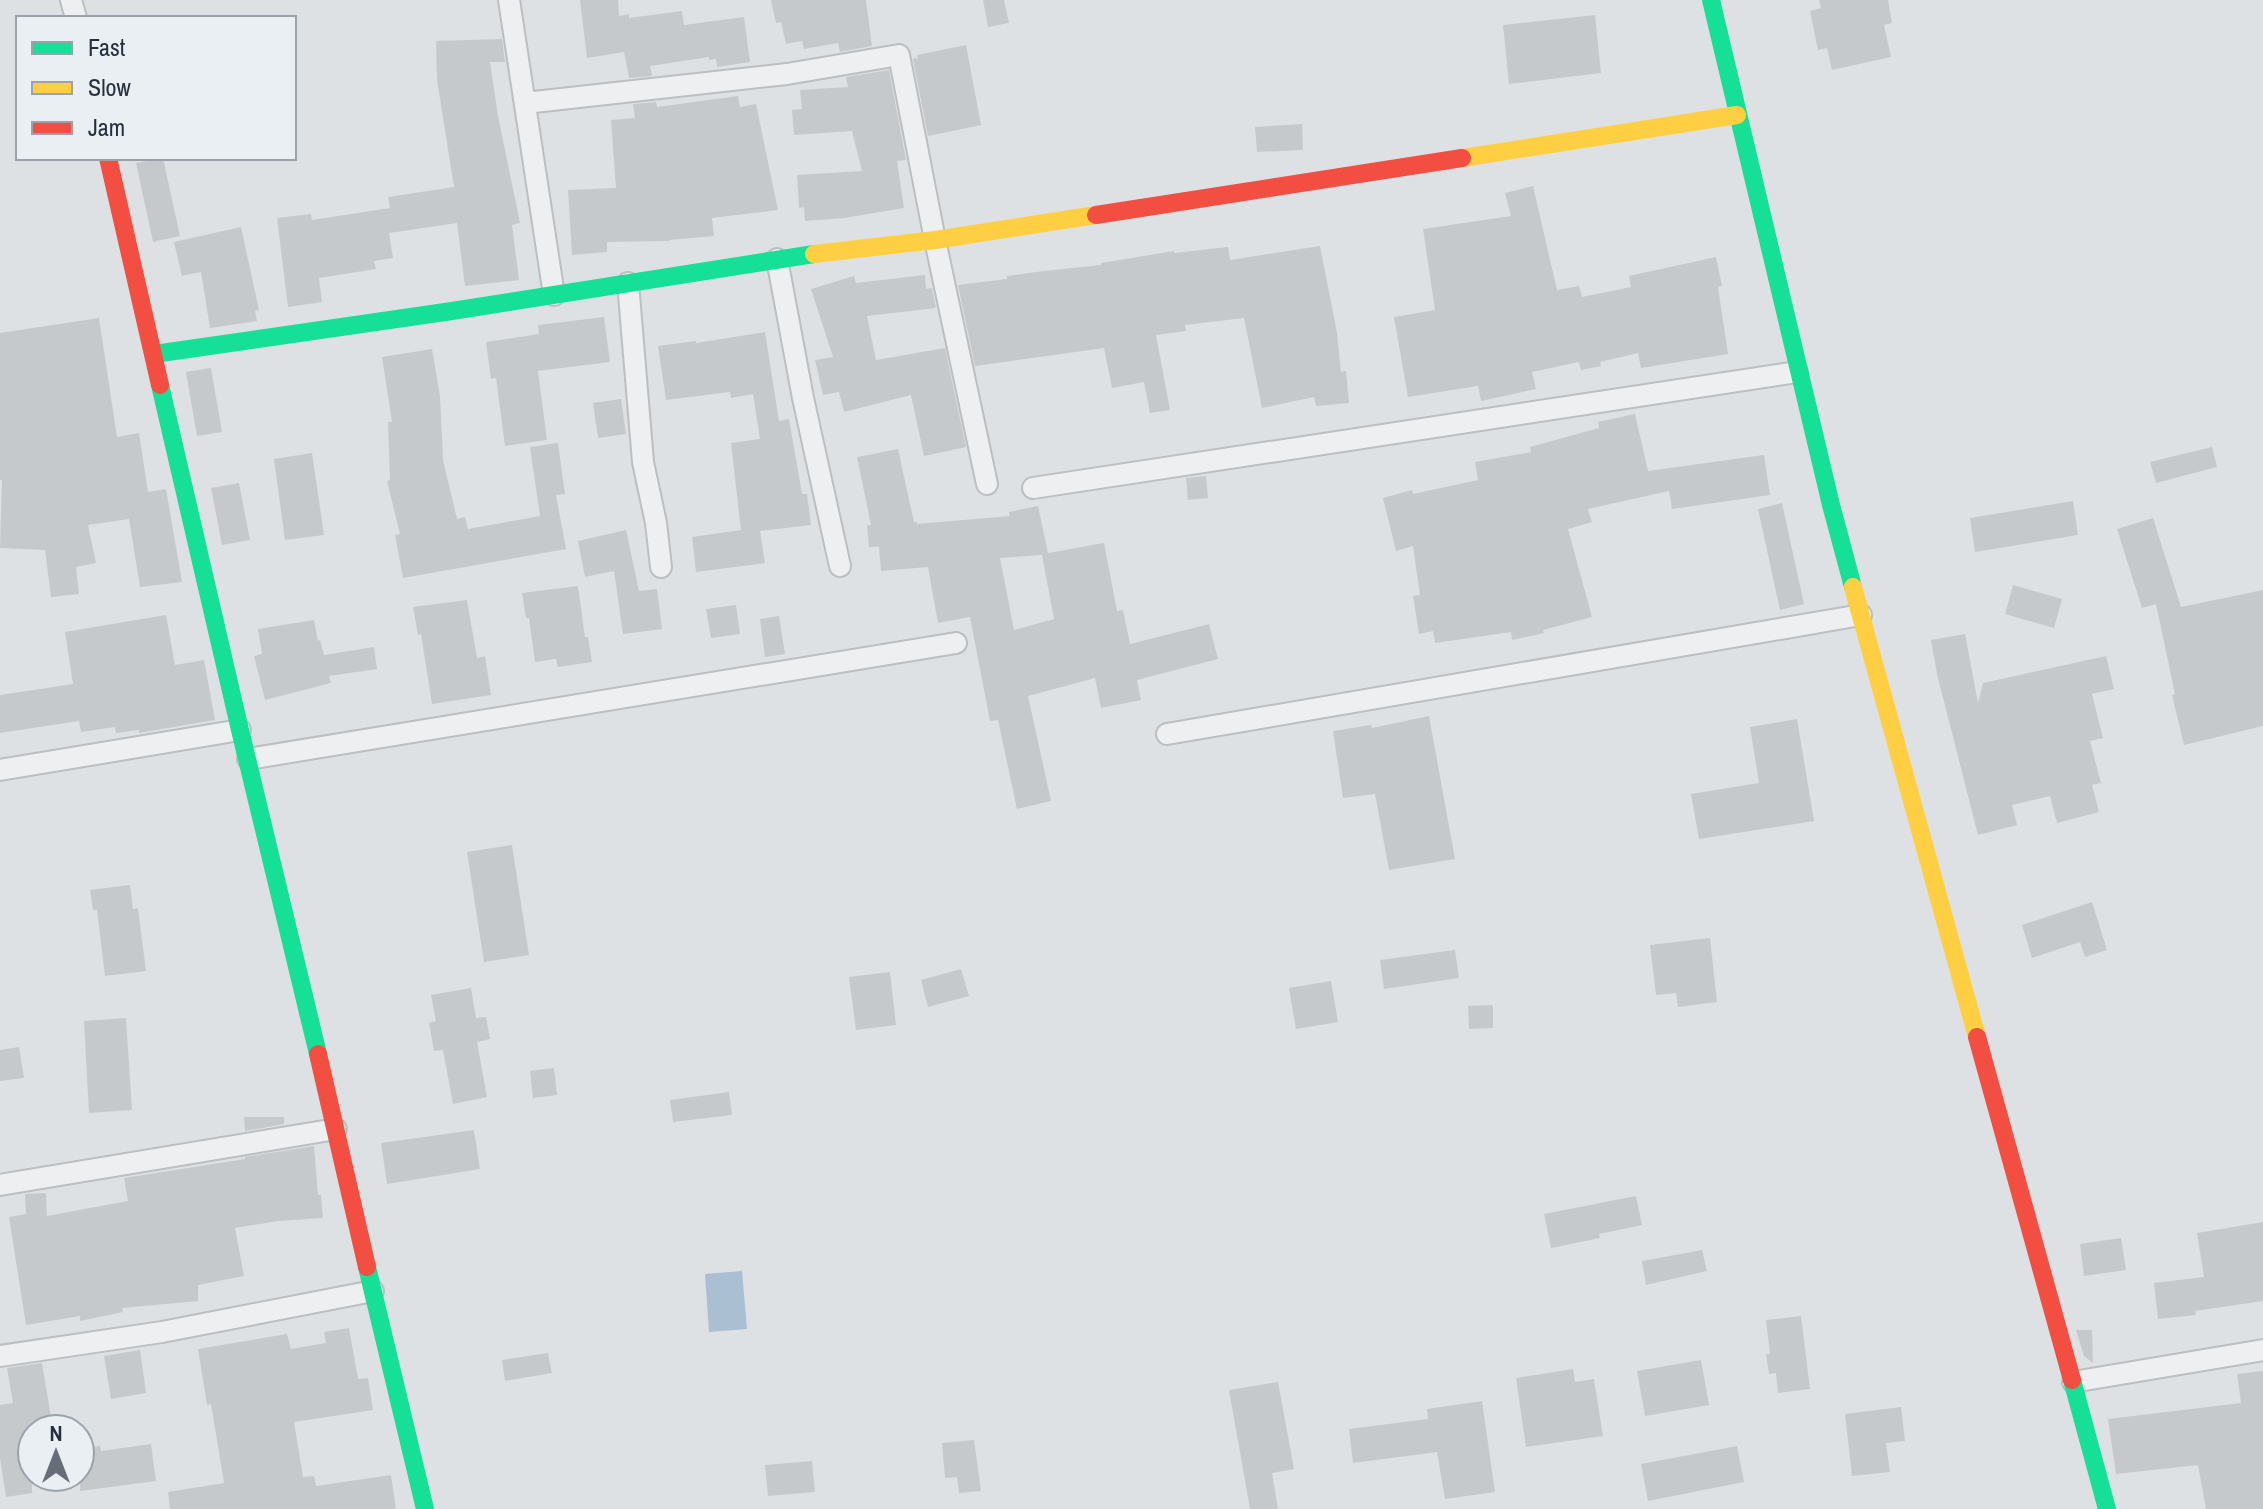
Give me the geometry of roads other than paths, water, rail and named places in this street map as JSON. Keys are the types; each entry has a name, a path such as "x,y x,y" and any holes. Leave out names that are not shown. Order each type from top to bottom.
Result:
{"street":[{"path":"509,0 554,295"},
{"path":"1711,0 1797,372 2107,1509"},
{"path":"525,103 787,74 899,55 987,484"},
{"path":"154,354 284,337 777,259 935,240 1737,115"},
{"path":"108,160 425,1509"},
{"path":"777,259 803,398 840,566"},
{"path":"628,283 643,462 656,523 661,567"},
{"path":"1033,488 1797,372"},
{"path":"1167,734 1861,615"},
{"path":"248,759 956,643"},
{"path":"0,770 240,730"},
{"path":"0,1185 336,1129"},
{"path":"0,1356 162,1332 373,1291"},
{"path":"2073,1382 2263,1350"}],"water":[{"path":"742,1271 747,1329 709,1332 705,1274"}]}
